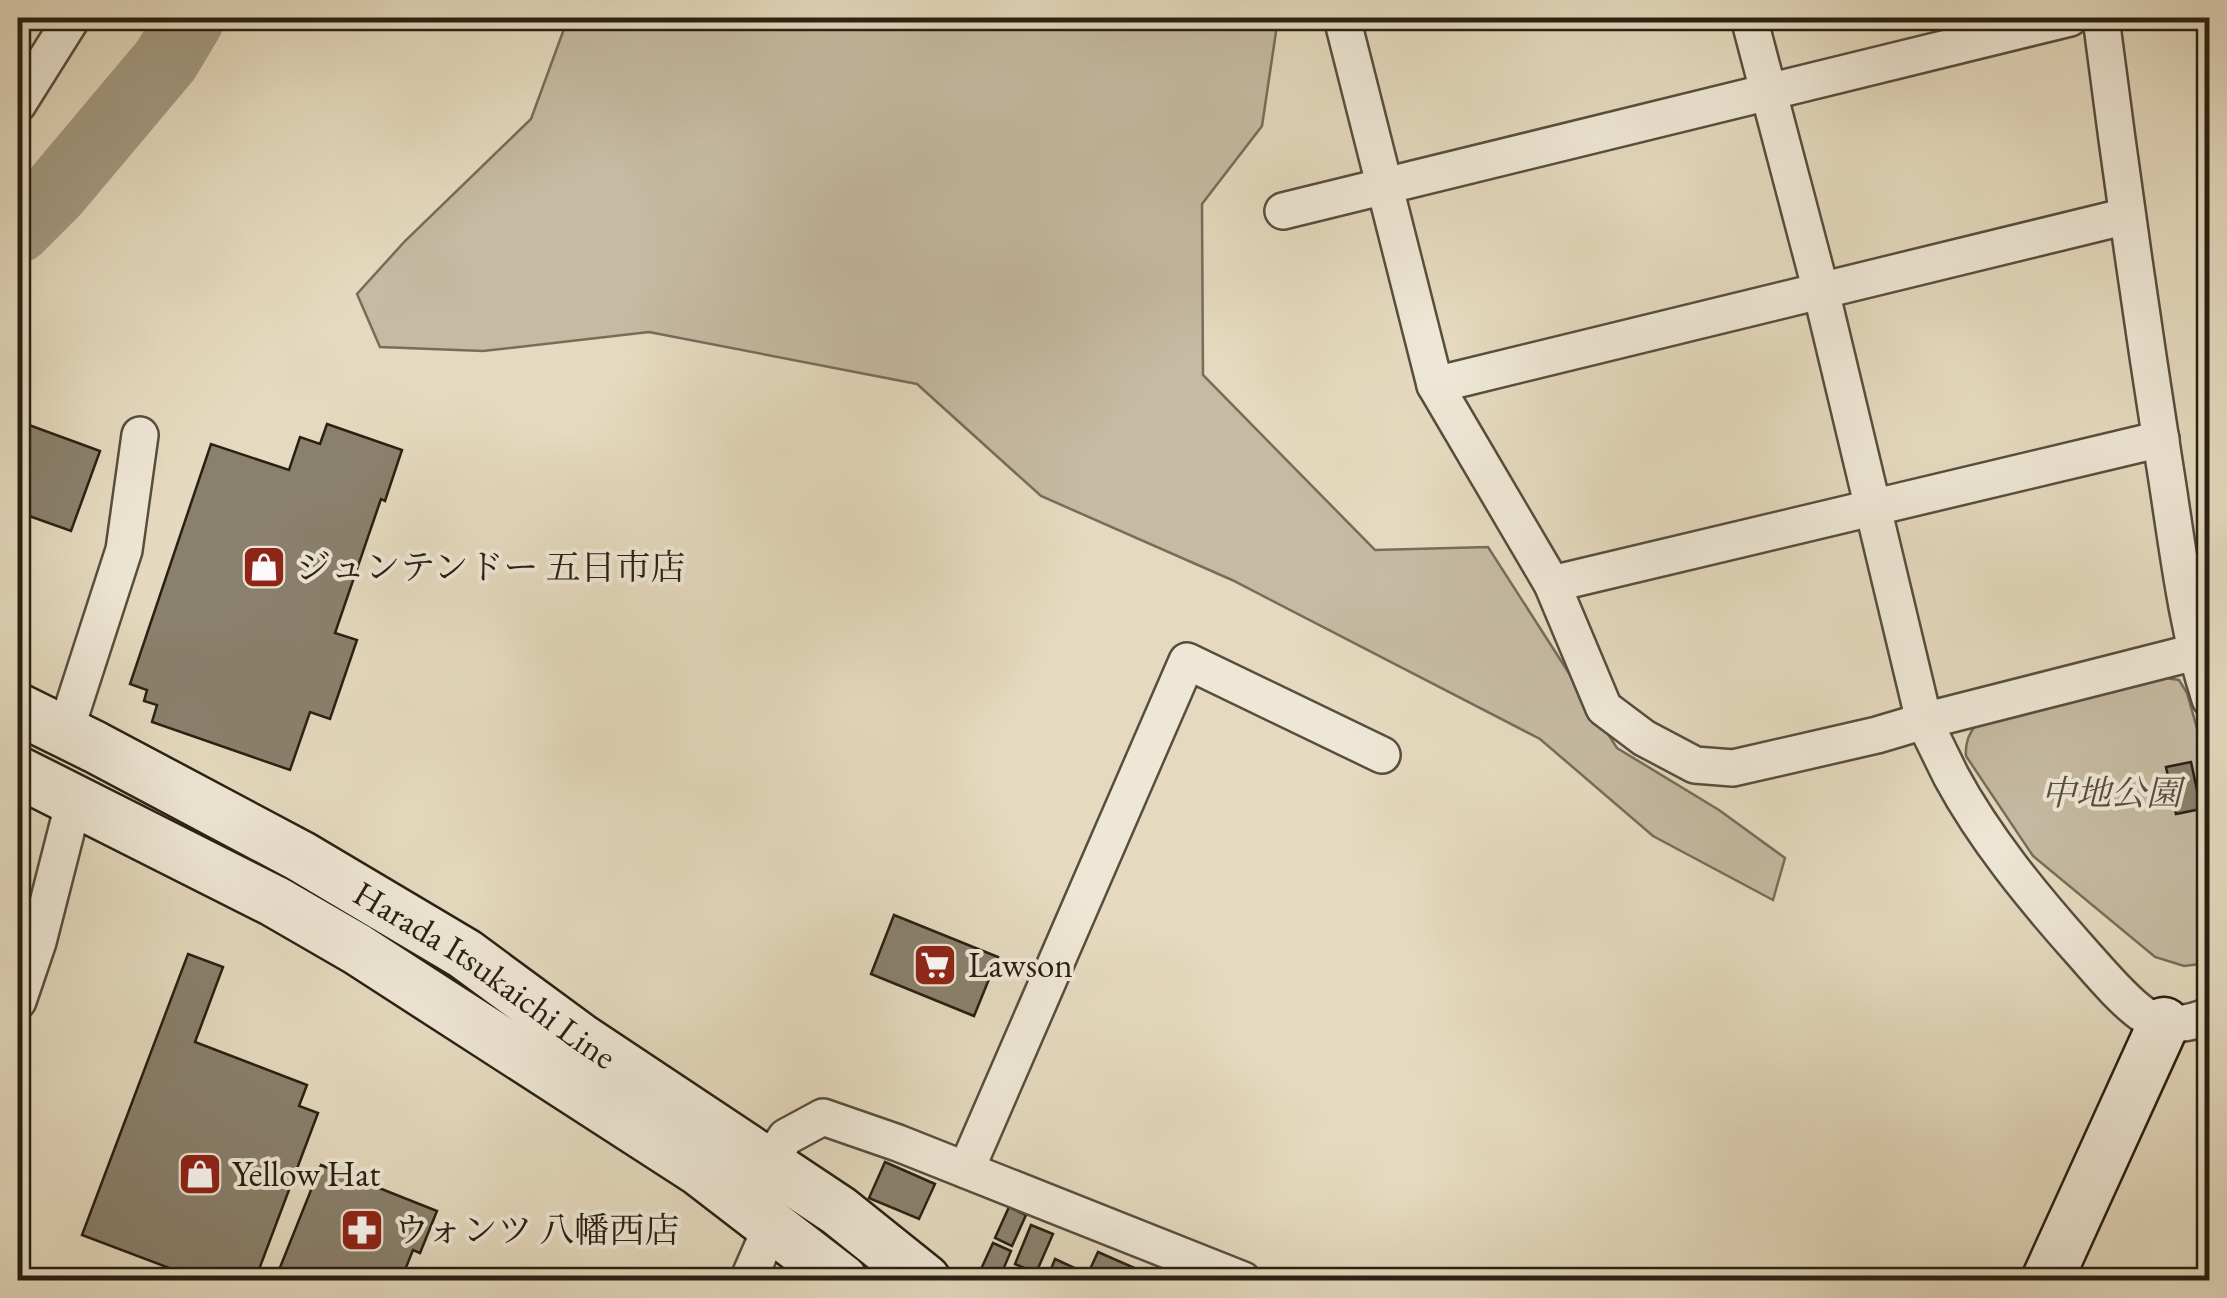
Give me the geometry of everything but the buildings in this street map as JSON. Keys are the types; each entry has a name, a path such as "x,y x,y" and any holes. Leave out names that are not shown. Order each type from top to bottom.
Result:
{"main road":[{"name":"Harada Itsukaichi Line","path":"18,709 300,856 465,954 578,1038 761,1196 842,1280"},
{"name":"Harada Itsukaichi Line","path":"18,772 274,902 357,949 700,1170 761,1196 839,1211 925,1280"},
{"path":"2047,1280 2187,1019"}],"street":[{"path":"18,104 72,18"},
{"path":"1342,18 1435,385 1552,584 1604,708 1644,738 1695,764 1733,768 1877,736 2195,652"},
{"path":"1749,18 1821,291 1924,721 1953,779 2014,870 2094,966 2144,1015 2187,1019"},
{"path":"1284,211 2070,18"},
{"path":"2101,18 2127,216 2195,652 2210,700"},
{"path":"1435,385 2127,216"},
{"path":"65,732 124,550 140,435"},
{"path":"1552,584 2161,439"},
{"path":"966,1170 1187,661 1382,755"},
{"path":"18,1001 38,942 74,801"},
{"path":"748,1280 761,1196 786,1137 823,1117 1243,1280"}],"green space":[{"path":"568,18 1276,18 1262,126 1202,204 1203,375 1375,550 1488,547 1617,748 1719,810 1785,858 1773,900 1653,836 1540,739 1232,580 1041,496 917,384 649,332 483,351 380,347 357,294 405,241 531,119"},
{"name":"中地公園","path":"2159,677 2179,680 2187,693 2209,771 2208,963 2184,966 2155,957 2033,856 1966,756 1968,738 1977,723"}],"waterway":[{"path":"18,229 56,191 166,60 191,18"}],"place":[{"name":"ジュンテンドー 五日市店","path":"264,567"},
{"name":"Lawson","path":"935,965"},
{"name":"Yellow Hat","path":"200,1174"},
{"name":"ウォンツ 八幡西店","path":"362,1230"}]}
